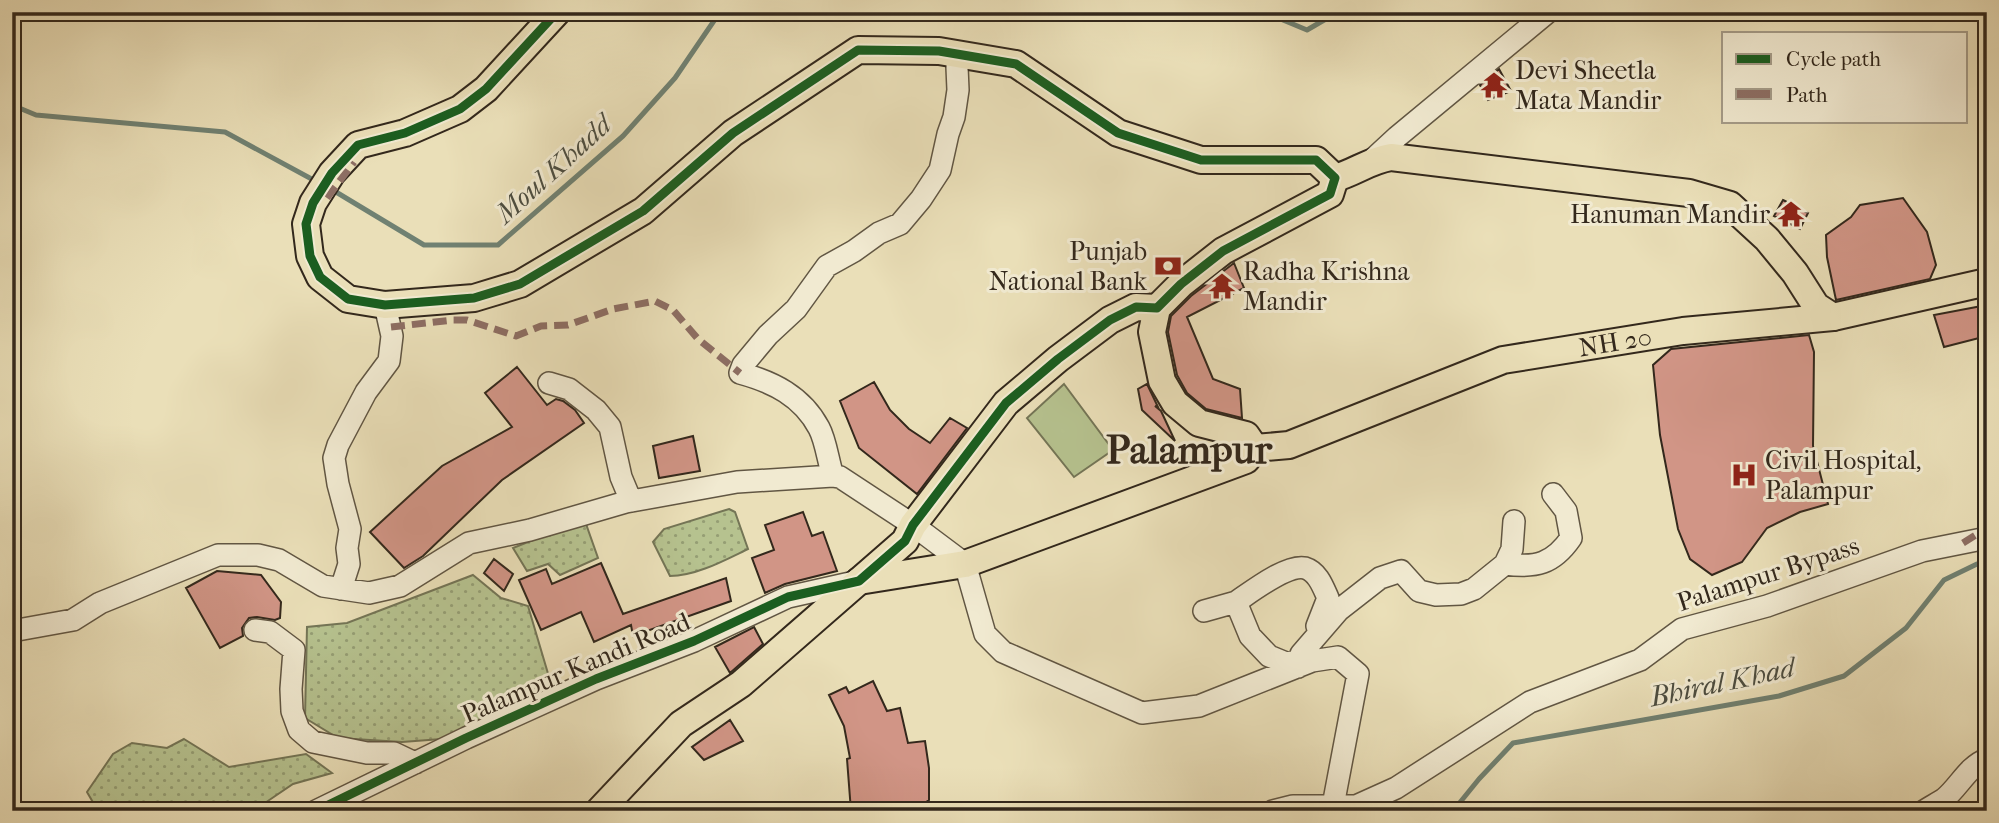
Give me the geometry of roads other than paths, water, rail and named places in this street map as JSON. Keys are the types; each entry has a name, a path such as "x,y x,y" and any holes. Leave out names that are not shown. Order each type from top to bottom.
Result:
{"main road":[{"path":"557,12 538,36 486,89 460,109 405,132 358,145 332,173 313,203 306,224 310,256 320,277 348,299 385,304 474,298 520,284 643,211 733,133 858,50 939,51 1016,64 1118,133 1201,160 1316,160 1335,178"},
{"path":"1335,178 1371,161 1391,157 1689,193 1730,205 1768,239 1795,273 1816,306 1833,317"},
{"path":"859,581 965,564 1246,460 1255,448 1246,435 1199,423 1175,403 1162,380 1152,332 1157,308 1181,284 1223,251 1330,194 1335,178"},
{"name":"NH 20","path":"1255,448 1289,445 1503,360 1684,331 1833,317 1987,282"},
{"path":"599,811 681,724 741,684 905,541 913,525 1006,403 1110,320 1136,307 1157,308"}],"street":[{"path":"1371,161 1548,12"},
{"path":"833,476 819,426 799,400 766,380 740,373 743,365 768,335 796,309 827,266 855,251 879,233 900,224 921,199 940,170 954,117 958,90 957,67 963,55"},
{"path":"341,589 349,564 347,548 350,529 334,458 366,392 389,361 393,336 385,304"},
{"path":"549,383 569,388 596,410 610,427 621,477 631,501"},
{"path":"12,631 73,620 100,603 218,555 258,555 279,560 323,586 369,593 400,586 469,543 530,530 631,501 737,482 833,476 840,477 913,525 965,564 985,634 1003,653 1142,713 1199,706 1299,664"},
{"path":"1505,564 1532,565 1553,559 1571,538 1566,511 1553,494"},
{"path":"1299,664 1301,654 1339,610 1380,578 1401,571 1419,591 1436,595 1461,594 1474,589 1505,564 1512,549 1514,521"},
{"name":"Palampur Bypass","path":"1273,811 1293,806 1356,806 1396,788 1530,702 1640,660 1682,629 1767,606 1922,551 1987,538"},
{"path":"1204,611 1236,602 1273,578 1295,568 1307,569 1320,580 1328,598 1317,622 1317,636"},
{"name":"Palampur Kandi Road","path":"316,811 354,803 415,763 584,684 694,641 788,597 859,581"},
{"path":"1236,602 1250,636 1269,656 1286,663 1299,664 1338,657 1358,674 1332,808"},
{"path":"255,630 270,632 294,650 292,711 299,730 313,742 367,753 394,753 415,763"},
{"path":"1924,811 1945,798 1958,782 1982,761 1987,760"}],"waterway":[{"name":"Moul Khadd","path":"331,189 424,245 498,245 623,136 675,78 720,12"},
{"name":"Moul Khadd","path":"1264,12 1307,30 1338,12"},
{"name":"Moul Khadd","path":"12,105 36,115 225,132 319,183"},
{"name":"Bhiral Khad","path":"1453,811 1513,743 1779,696 1844,676 1906,628 1944,580 1977,564 1987,566"}],"place":[{"name":"Devi Sheetla Mata Mandir","path":"1494,85"},
{"name":"Hanuman Mandir","path":"1791,214"},
{"name":"Punjab National Bank","path":"1168,266"},
{"name":"Radha Krishna Mandir","path":"1222,286"},
{"name":"Civil Hospital, Palampur","path":"1744,475"}],"district":[{"name":"Palampur","path":"1189,450"}]}
